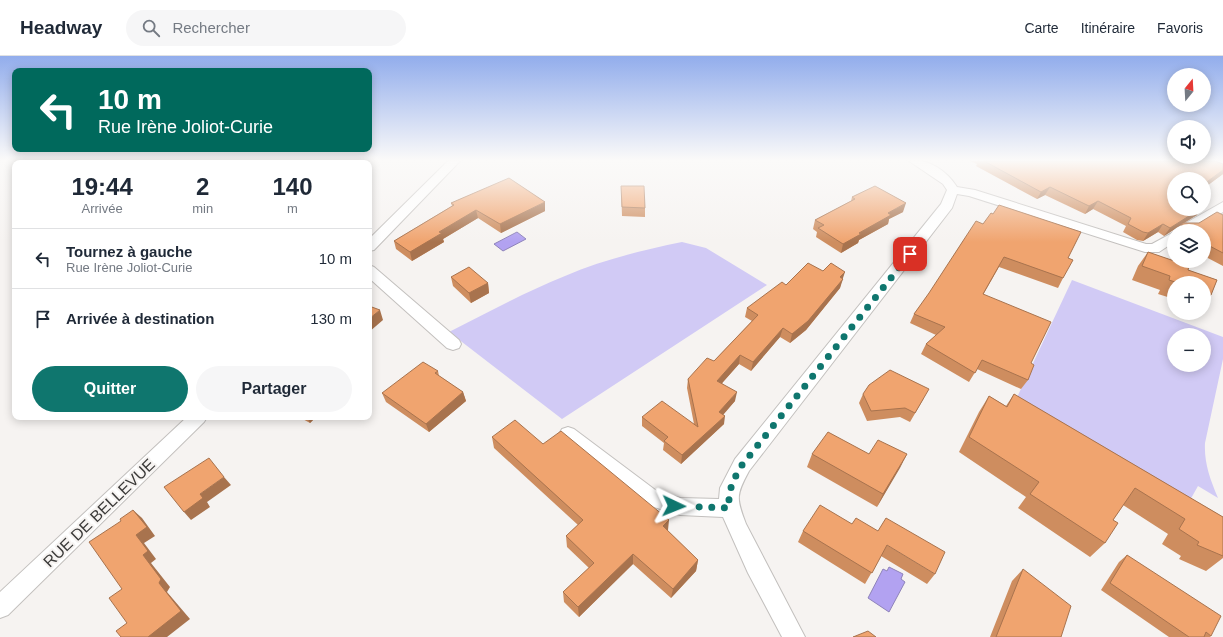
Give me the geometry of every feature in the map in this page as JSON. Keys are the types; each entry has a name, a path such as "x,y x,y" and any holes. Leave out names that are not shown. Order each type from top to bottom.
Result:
{"street":[{"path":"372,245 428,188"},
{"path":"794,637 733,519 729,508 728,496 731,484 742,465 947,205 953,190 970,193 1145,248 1154,249 1167,241"},
{"path":"1193,224 1223,206"},
{"path":"372,273 453,344"},
{"name":"RUE DE BELLEVUE","path":"0,607 48,563 195,420"},
{"path":"568,434 651,498 674,506 729,508"}],"shaded area":[{"path":"517,232 526,239 503,251 494,244"},
{"path":"682,242 706,248 767,285 562,419 449,332 550,282 579,270 652,248"},
{"path":"1072,280 1167,316 1167,320 1178,320 1199,328 1167,328 1167,372 1211,372 1211,332 1223,337 1223,359 1205,443 1205,457 1208,471 1218,498 1198,486 1189,502 1221,522 1223,517 1223,533 1012,408"},
{"path":"889,567 903,574 901,579 905,582 889,612 868,598 883,569 887,571"}],"building":[{"path":"486,188 524,188 545,202 500,224 476,210 439,232 442,233 410,252 394,241 454,205 451,203"},
{"path":"621,188 644,188 645,208 622,207"},
{"path":"871,188 879,188 906,203 888,213 891,215 843,244 818,228 824,225 815,220 855,199 852,197"},
{"path":"1034,188 1048,188 1041,192"},
{"path":"1052,188 1167,188 1167,216 1189,216 1176,224 1167,224 1167,226 1163,224 1148,233 1128,224 1131,218 1098,201 1089,206"},
{"path":"999,205 1081,232 1068,258 1073,260 1063,278 1004,257 983,294 1051,322 1031,363 1034,365 1028,380 982,360 975,373 926,344 945,327 914,314 976,221 983,224 991,213 993,214"},
{"path":"1217,212 1223,215 1223,253 1211,247 1211,224 1182,224 1199,223"},
{"path":"1148,252 1167,258 1167,268 1188,268 1188,270 1205,276 1170,276 1142,266"},
{"path":"808,263 823,271 831,263 845,272 840,277 843,279 808,321 792,334 783,328 753,362 740,355 717,381 737,392 719,412 725,416 682,455 664,441 668,437 642,417 662,401 698,427 688,379 707,358 714,361 758,315 747,308 782,282 786,285"},
{"path":"469,267 488,283 469,293 451,277"},
{"path":"1211,278 1217,280 1211,295"},
{"path":"372,307 380,310 372,317"},
{"path":"423,362 438,371 435,373 463,392 426,424 382,393"},
{"path":"890,370 929,389 915,413 905,408 871,411 863,394 869,385"},
{"path":"1014,394 1223,517 1223,556 1197,545 1199,542 1179,529 1185,519 1135,488 1113,520 1118,523 1105,543 1030,494 1039,482 969,437 989,396 1007,407"},
{"path":"515,420 543,444 561,431 669,520 663,526 698,560 673,589 633,554 578,607 563,592 594,563 566,536 583,520 492,437"},
{"path":"828,432 869,454 878,440 907,454 883,494 812,454"},
{"path":"209,458 224,477 200,494 203,498 184,512 164,487"},
{"path":"820,505 852,524 856,518 878,531 886,518 945,552 935,574 887,545 872,573 803,531"},
{"path":"133,510 147,527 136,535 148,551 143,555 161,579 159,583 181,611 148,637 121,637 116,631 127,623 109,598 122,589 89,542 121,521 120,519"},
{"path":"1127,555 1221,616 1211,636 1206,632 1204,637 1189,637 1110,583"},
{"path":"1023,569 1071,606 1061,637 996,637"},
{"path":"868,631 876,637 853,637"}],"route":[{"path":"674,506 729,508 728,496 731,484 742,465 910,254"}]}
